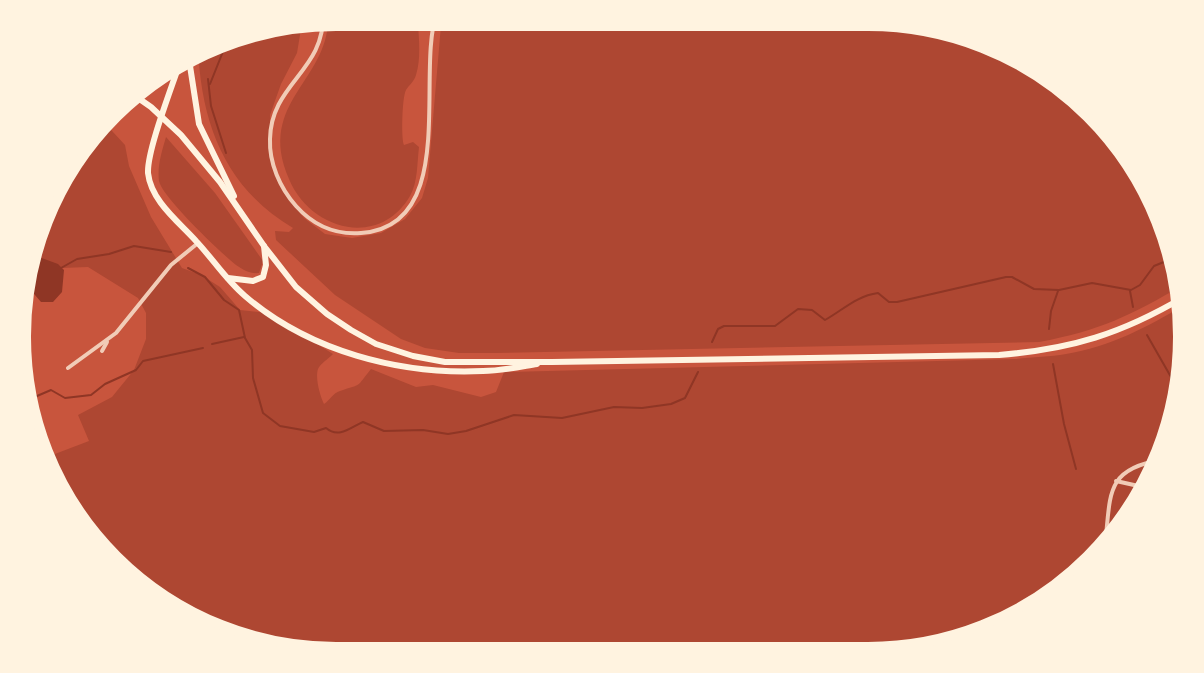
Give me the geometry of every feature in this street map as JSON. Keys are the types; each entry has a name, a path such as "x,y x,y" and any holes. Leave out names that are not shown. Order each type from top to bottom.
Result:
{"main road":[{"path":"190,63 199,124 241,210"},
{"path":"178,70 148,174 159,201 243,294 281,323 315,340 371,360 474,371 552,362"},
{"path":"138,98 181,135 241,210 296,287 327,314 376,344 413,356 445,362 552,362 999,355 1080,343 1134,325 1176,302"},
{"path":"228,278 253,281 263,277 266,265 264,246"}],"street":[{"path":"322,27 317,52 287,90 274,113 270,140 273,165 278,180 293,203 310,220 326,228 357,233 387,227 403,215 421,184 434,26"},
{"path":"102,351 171,265 198,243"},
{"path":"68,368 109,340"},
{"path":"1108,532 1116,481 1133,467 1151,463"},
{"path":"1116,481 1139,486"}],"shaded area":[{"path":"327,26 418,26 418,69 406,90 402,127 404,145 413,142 419,147 416,179 413,191 397,213 381,223 364,227 346,226 328,221 312,211 289,179 281,152 281,130 287,110 319,56"},
{"path":"441,26 868,26 928,32 967,42 1005,58 1057,90 1087,117 1114,147 1146,199 1162,237 1174,290 1114,321 1039,342 495,353 459,353 425,348 401,339 335,295 276,240 275,231 289,232 293,228 250,194 221,151 205,102 199,58 237,42 301,28 297,53 270,115 271,161 285,194 304,218 325,234 352,238 381,233 405,219 422,198 428,178"},
{"path":"108,127 125,145 129,166 151,217 182,268 220,287 240,310 268,313 333,354 320,365 317,373 324,404 338,392 358,384 371,369 416,387 433,385 481,397 496,392 504,372 1054,356 1113,341 1176,309 1177,357 1172,397 1162,436 1146,474 1114,526 1057,583 1005,615 967,631 928,641 868,647 316,646 276,641 237,631 181,605 132,570 103,541 78,509 50,456 89,441 78,415 112,397 134,370 146,339 146,313 138,298 88,267 62,268 37,256 42,237 58,199 78,164"},
{"path":"166,137 215,193 263,261 259,273 244,270 229,259 163,189 159,170"},
{"path":"37,256 58,264 64,270 62,292 53,302 41,302 30,289"}],"waterway":[{"path":"210,84 226,47"},
{"path":"208,79 211,106 226,153"},
{"path":"61,268 77,259 134,246 171,252"},
{"path":"712,342 718,329 724,326 775,326 798,309 812,310 825,320 856,300 878,293 889,302 897,302 1006,277 1034,289 1059,290 1092,283 1131,290 1140,285 1154,266 1168,260"},
{"path":"188,268 205,277 224,300 239,310 245,338 252,350 253,378 263,413 280,426 314,432 326,428 340,432 363,422 384,431 423,430 448,434 514,415 562,418 614,407 642,408 671,404 685,398 698,372"},
{"path":"1049,329 1058,291"},
{"path":"1130,291 1133,307"},
{"path":"1147,335 1174,383"},
{"path":"212,344 244,337"},
{"path":"32,398 51,390 65,398 91,395 105,384 136,370 143,361 203,348"},
{"path":"1053,364 1076,469"}]}
